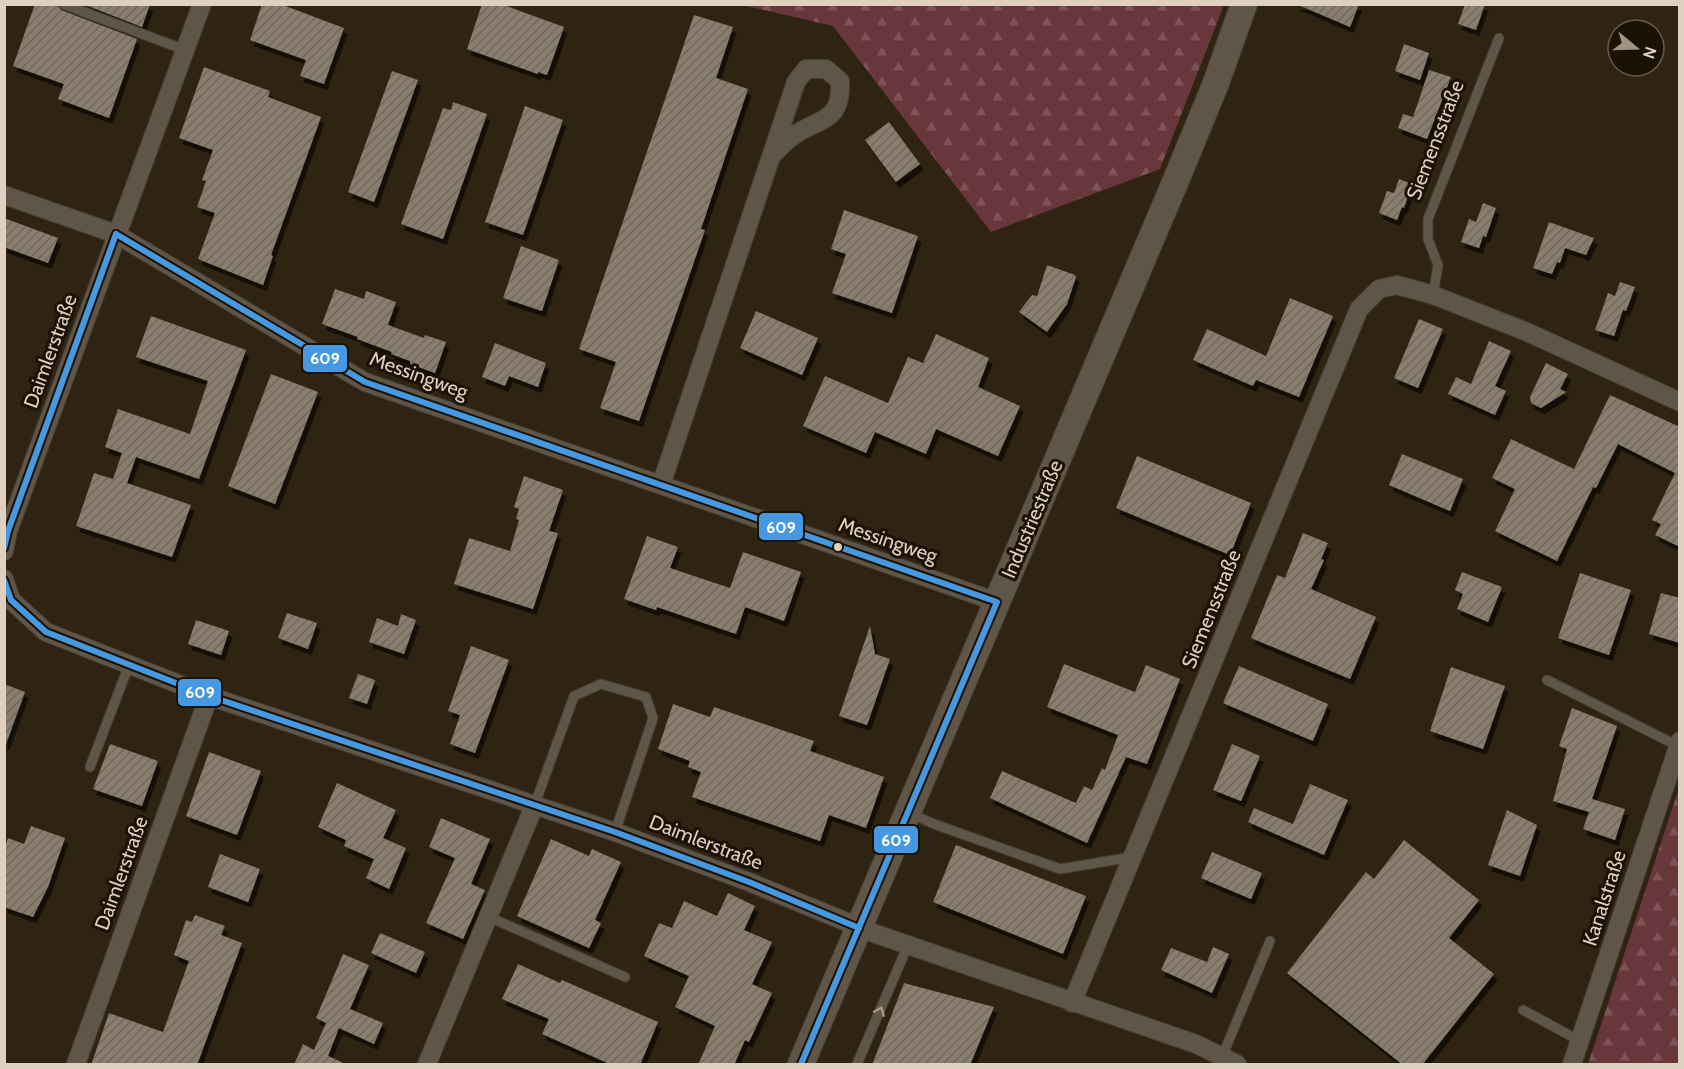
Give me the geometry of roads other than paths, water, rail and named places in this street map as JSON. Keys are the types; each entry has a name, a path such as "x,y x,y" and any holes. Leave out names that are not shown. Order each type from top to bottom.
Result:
{"street":[{"path":"116,234 202,4"},
{"name":"Industriestraße","path":"801,1065 1179,173 1216,83 1244,4"},
{"path":"661,485 796,82 806,69 826,69 840,81 841,99 831,115 792,136 772,155"},
{"name":"Messingweg","path":"4,195 116,234 365,382 997,602"},
{"name":"Daimlerstraße","path":"4,551 8,531 116,234"},
{"name":"Siemensstraße","path":"1072,1003 1359,309 1379,289 1397,285 1433,295 1527,332 1680,402"},
{"name":"Daimlerstraße","path":"4,579 8,603 46,632 209,696 615,832 749,882 858,928"},
{"name":"Daimlerstraße","path":"76,1065 209,696"},
{"name":"Kanalstraße","path":"1572,1065 1679,744"},
{"path":"427,1065 535,804"},
{"path":"858,928 1196,1044 1230,1061"}],"lane":[{"path":"63,4 185,50"},
{"name":"Siemensstraße","path":"1433,295 1438,266 1428,239 1428,219 1499,38"},
{"path":"90,767 129,665"},
{"name":"Kanalstraße","path":"1546,680 1679,744"},
{"path":"535,804 573,696 601,684 646,697 654,718 615,832"},
{"path":"907,813 934,825 1060,869 1132,857"},
{"path":"489,917 625,977"},
{"path":"1230,1061 1270,941"},
{"path":"857,1065 908,945"},
{"path":"1523,1010 1580,1041"}]}
